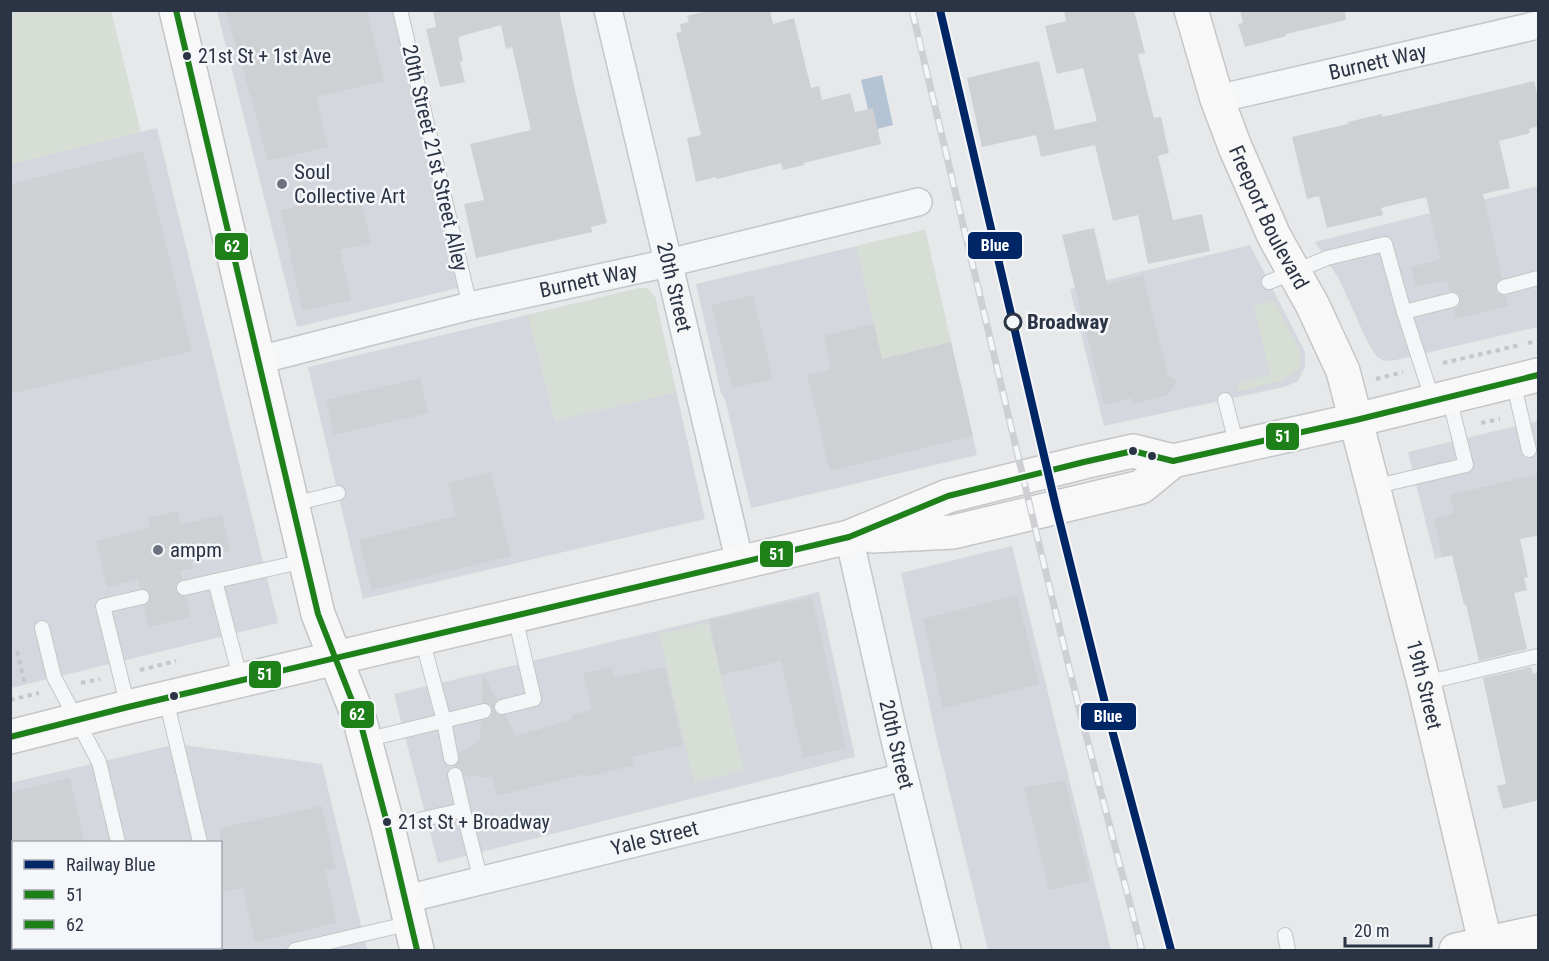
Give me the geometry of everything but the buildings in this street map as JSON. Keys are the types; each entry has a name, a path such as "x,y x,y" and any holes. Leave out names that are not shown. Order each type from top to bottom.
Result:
{"main road":[{"path":"176,10 318,614 360,721 411,924"},
{"name":"Freeport Boulevard","path":"1191,10 1217,99 1258,202 1281,277 1313,306 1340,364 1356,420"},
{"path":"10,736 849,537 953,532 1141,487 1173,461 1237,448 1526,378"},
{"name":"19th Street","path":"1356,420 1424,683 1476,948"},
{"path":"1476,948 1539,932"}],"street":[{"name":"20th Street","path":"608,10 740,563"},
{"name":"Burnett Way","path":"1217,99 1539,25"},
{"name":"Burnett Way","path":"259,360 470,306 668,263 918,202"},
{"name":"20th Street","path":"849,537 947,951"},
{"name":"Yale Street","path":"411,924 481,881 904,777"}],"lane":[{"name":"20th Street 21st Street Alley","path":"400,10 470,306"},
{"path":"1281,277 1327,258 1384,244 1404,312 1466,465 1372,488"},
{"path":"1504,287 1539,278"},
{"path":"1404,312 1452,300"},
{"path":"1526,378 1529,450"},
{"path":"1225,400 1237,448"},
{"path":"293,504 338,494"},
{"path":"184,588 305,561"},
{"path":"215,581 241,681"},
{"path":"128,707 103,606 142,597"},
{"path":"502,707 534,699 515,617"},
{"path":"42,628 54,677 99,762 118,841"},
{"path":"422,639 444,721 451,758"},
{"path":"1424,683 1539,656"},
{"path":"166,699 200,841"},
{"path":"365,741 484,711"},
{"path":"455,775 481,881"},
{"path":"388,827 464,810"},
{"path":"295,951 411,924"},
{"path":"1285,935 1288,951"}],"path":[{"path":"17,651 25,684"},
{"path":"10,700 188,659"}],"shaded area":[{"path":"10,11 111,11 141,132 11,164"},
{"path":"217,11 400,11 466,286 297,327"},
{"path":"157,128 278,623 11,688 10,164"},
{"path":"1538,186 1538,327 1396,360 1385,361 1377,357 1368,343 1339,279 1315,242"},
{"path":"925,230 977,455 751,508 696,284"},
{"path":"925,230 951,342 882,359 856,246"},
{"path":"1250,245 1305,352 1305,366 1298,381 1284,387 1104,426 1070,289"},
{"path":"647,288 655,297 705,519 363,599 308,367"},
{"path":"647,288 655,297 676,392 555,421 528,315"},
{"path":"1274,301 1301,353 1299,369 1283,380 1239,391 1237,383 1270,375 1254,306"},
{"path":"1538,421 1538,535 1435,559 1408,452"},
{"path":"1012,546 1111,950 988,950 936,736 901,573"},
{"path":"819,592 855,757 438,863 394,694"},
{"path":"708,623 744,770 694,783 659,634"},
{"path":"177,744 322,764 367,950 11,950 10,783"}],"water":[{"path":"882,75 893,125 873,130 861,80"}],"railway":[{"path":"912,10 1080,712 1142,950"}],"rail line":[{"name":"Blue","path":"940,10 1056,507 1108,715 1171,950"}],"transit line":[{"name":"62","path":"176,10 318,614 360,721 417,950"},
{"name":"51","path":"10,737 128,707 849,537 948,496 1084,462 1133,451 1173,461 1356,420 1538,375"}],"place":[{"name":"21st St + 1st Ave","path":"187,56"},
{"name":"Soul Collective Art","path":"282,184"},
{"name":"Broadway","path":"1013,322"},
{"name":"ampm","path":"158,550"},
{"name":"21st St + Broadway","path":"387,822"}]}
